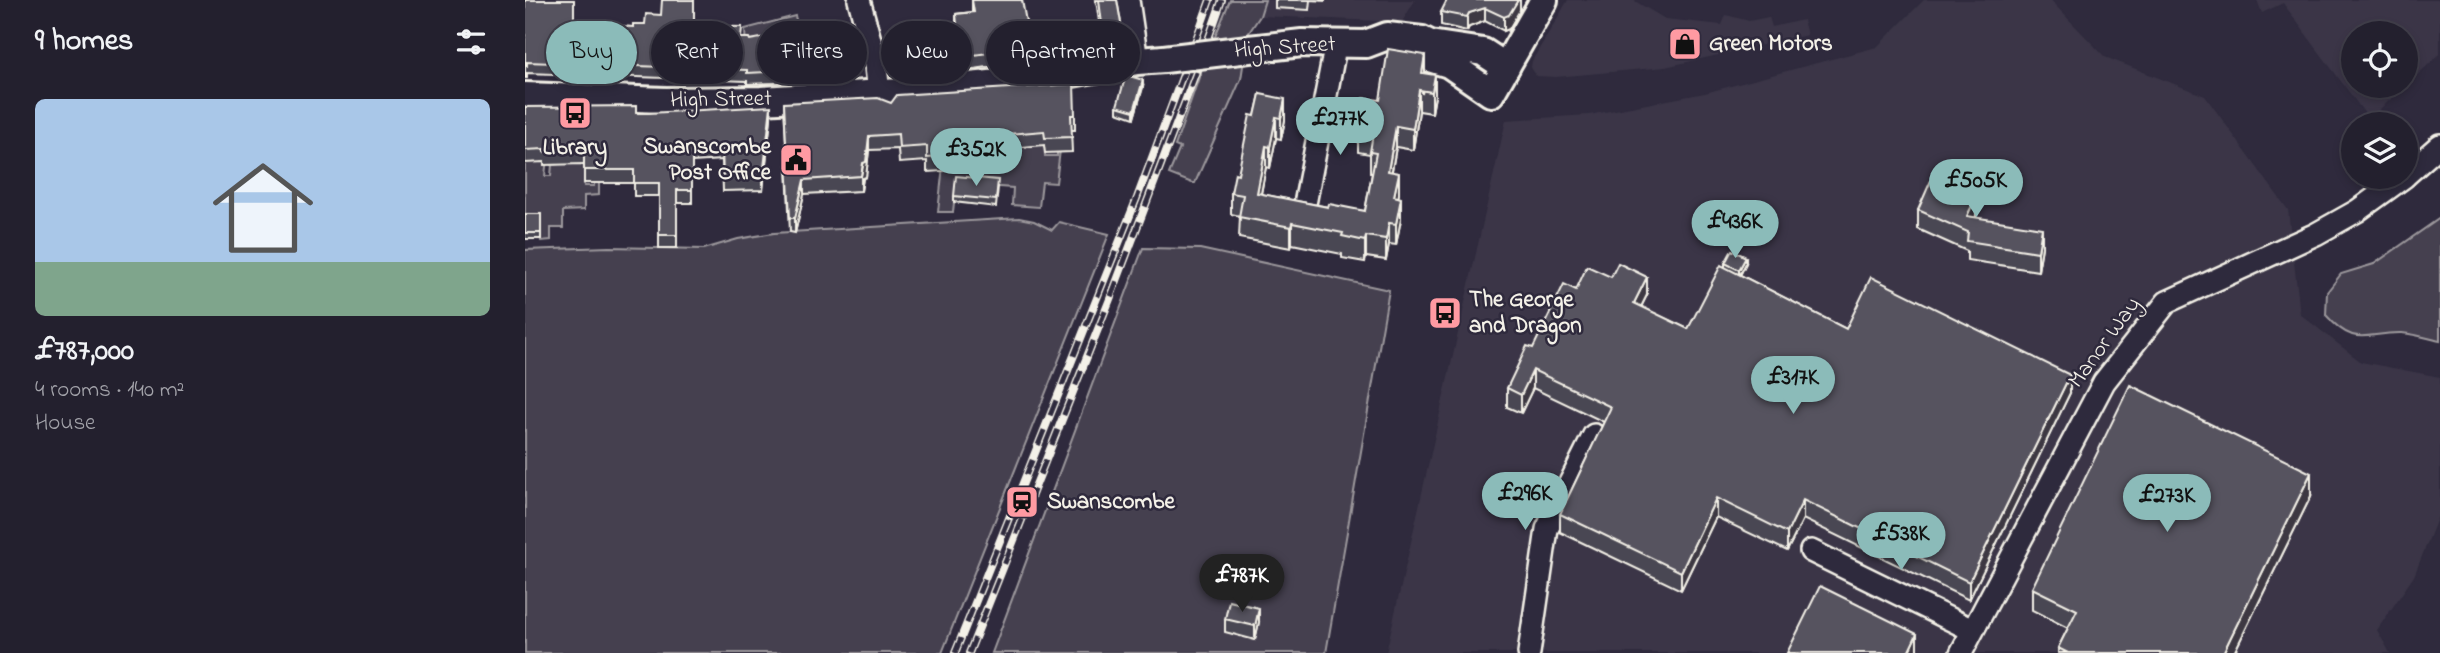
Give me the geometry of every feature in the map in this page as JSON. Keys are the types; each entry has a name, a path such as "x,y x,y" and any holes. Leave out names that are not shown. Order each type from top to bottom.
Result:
{"main road":[{"path":"1503,72 1543,0"},
{"name":"High Street","path":"1140,61 1290,44 1366,44 1387,36 1422,40 1433,36 1503,72"},
{"name":"High Street","path":"1366,44 1381,50 1443,61 1464,72 1503,72"},
{"name":"High Street","path":"528,98 748,101 990,84"}],"street":[{"path":"859,0 875,58 879,93"},
{"path":"1128,0 1131,21"},
{"path":"1305,204 1336,44"},
{"name":"Manor Way","path":"2418,164 2440,145"},
{"name":"Manor Way","path":"1961,653 2104,382 2168,302 2316,234 2357,211 2387,189"},
{"path":"1529,653 1547,529 1594,435"},
{"path":"1811,551 1972,630"}],"shaded area":[{"path":"1230,0 1265,0 1260,16 1248,34 1241,79 1195,183 1192,183 1169,174 1180,148 1175,146 1203,66"},
{"path":"1265,0 1415,0 1402,22 1260,16"},
{"path":"1568,0 1633,0 1665,19 1722,25 1726,15 1749,21 1769,17 1772,27 1803,20 1807,35 1665,67 1556,77 1536,76 1531,67 1532,61"},
{"path":"1924,0 2050,0 2105,57 2205,96 2288,210 2300,314 2361,362 2440,377 2440,511 2414,576 2377,630 2390,653 1386,653 1506,120 1589,115 1705,93 1877,47"},
{"path":"2257,0 2440,0 2440,54 2418,74 2418,21 2341,21 2341,81 2283,3 2262,13"},
{"path":"795,16 796,21 776,21"},
{"path":"757,26 757,51 746,50 745,29"},
{"path":"2353,98 2392,98 2377,112 2364,112"},
{"path":"1044,132 1045,156 1057,156 1057,150 1060,150 1056,183 1042,182 1039,207 1012,205 1013,188 956,184 953,212 938,212 944,156 968,152 973,133 974,152 983,151 983,140"},
{"path":"584,146 584,186 594,186 594,166 599,166 599,195 584,196 584,210 563,211 563,228 551,228 551,240 541,241 541,221 525,216 525,162 547,158 545,176 551,176 552,165 559,164"},
{"path":"1019,218 1034,221 1052,230 1059,222 1109,234 942,653 525,653 525,250 609,247 704,249 738,239 774,233"},
{"path":"2440,218 2440,341 2402,333 2353,335 2345,332 2326,315 2327,292 2341,274 2374,264"},
{"path":"1143,248 1200,249 1389,290 1326,653 992,653"}],"building":[{"path":"525,0 574,0 574,21 546,21 546,63 527,62 525,66"},
{"path":"662,0 694,0 694,21 651,21 651,67 637,66 637,24 645,24 646,14 661,15"},
{"path":"972,0 1022,0 1026,21 986,21 986,53 972,55 972,21 957,21 956,14 974,12"},
{"path":"1099,0 1117,0 1121,21 1102,21"},
{"path":"1447,0 1518,0 1509,15 1504,17 1485,8 1469,13 1467,17 1441,12"},
{"path":"743,38 757,39 757,72 747,73 747,70 743,70"},
{"path":"1388,49 1425,55 1422,73 1435,75 1432,92 1419,90 1413,129 1396,126 1388,171 1399,173 1394,196 1401,198 1396,224 1389,223 1386,239 1366,236 1365,241 1342,236 1343,233 1292,223 1291,227 1239,217 1243,195 1231,193 1235,173 1238,174 1250,115 1255,116 1260,94 1285,99 1281,118 1276,117 1270,147 1266,146 1257,193 1328,207 1329,204 1365,211 1376,153 1370,152 1373,133 1358,130 1363,98 1380,100"},
{"path":"1140,79 1143,80 1134,111 1117,106 1123,84 1140,84"},
{"path":"1074,84 1075,115 1071,115 1072,137 1045,138 1044,131 957,138 958,156 927,158 927,146 899,148 898,134 869,136 866,162 863,163 861,176 804,180 795,218 790,218 784,103 878,98 891,103 897,95"},
{"path":"636,106 636,113 649,113 771,106 763,177 723,178 722,147 692,149 692,190 677,190 677,235 659,235 659,183 634,183 634,170 584,170 584,151 525,150 525,107"},
{"path":"956,176 998,180 996,200 954,196"},
{"path":"1932,178 1976,197 1967,216 2042,228 2038,252 1967,241 1968,232 1918,210"},
{"path":"525,214 541,214 541,233 525,233"},
{"path":"1732,250 1746,257 1739,270 1725,263"},
{"path":"1618,263 1647,277 1634,303 1688,329 1721,265 1846,329 1871,277 2070,375 1969,582 1803,500 1787,533 1716,498 1681,572 1560,514 1611,407 1533,370 1521,395 1507,388 1527,346 1533,348 1564,284 1576,290 1587,266 1611,277"},
{"path":"2130,385 2311,473 2223,653 2068,653 2058,648 2077,610 2032,588"},
{"path":"1820,586 1917,634 1908,653 1787,653"},
{"path":"1229,601 1259,608 1255,626 1225,619"}],"railway":[{"path":"1195,42 1210,0"},
{"path":"1208,40 1222,0"},
{"path":"969,653 1110,299 1197,70"},
{"path":"955,653 1137,198 1184,72"}],"place":[{"name":"Green Motors","path":"1685,44"},
{"name":"Library","path":"575,113"},
{"name":"Swanscombe Post Office","path":"796,160"},
{"name":"The George and Dragon","path":"1445,313"},
{"name":"Swanscombe","path":"1022,502"}]}
